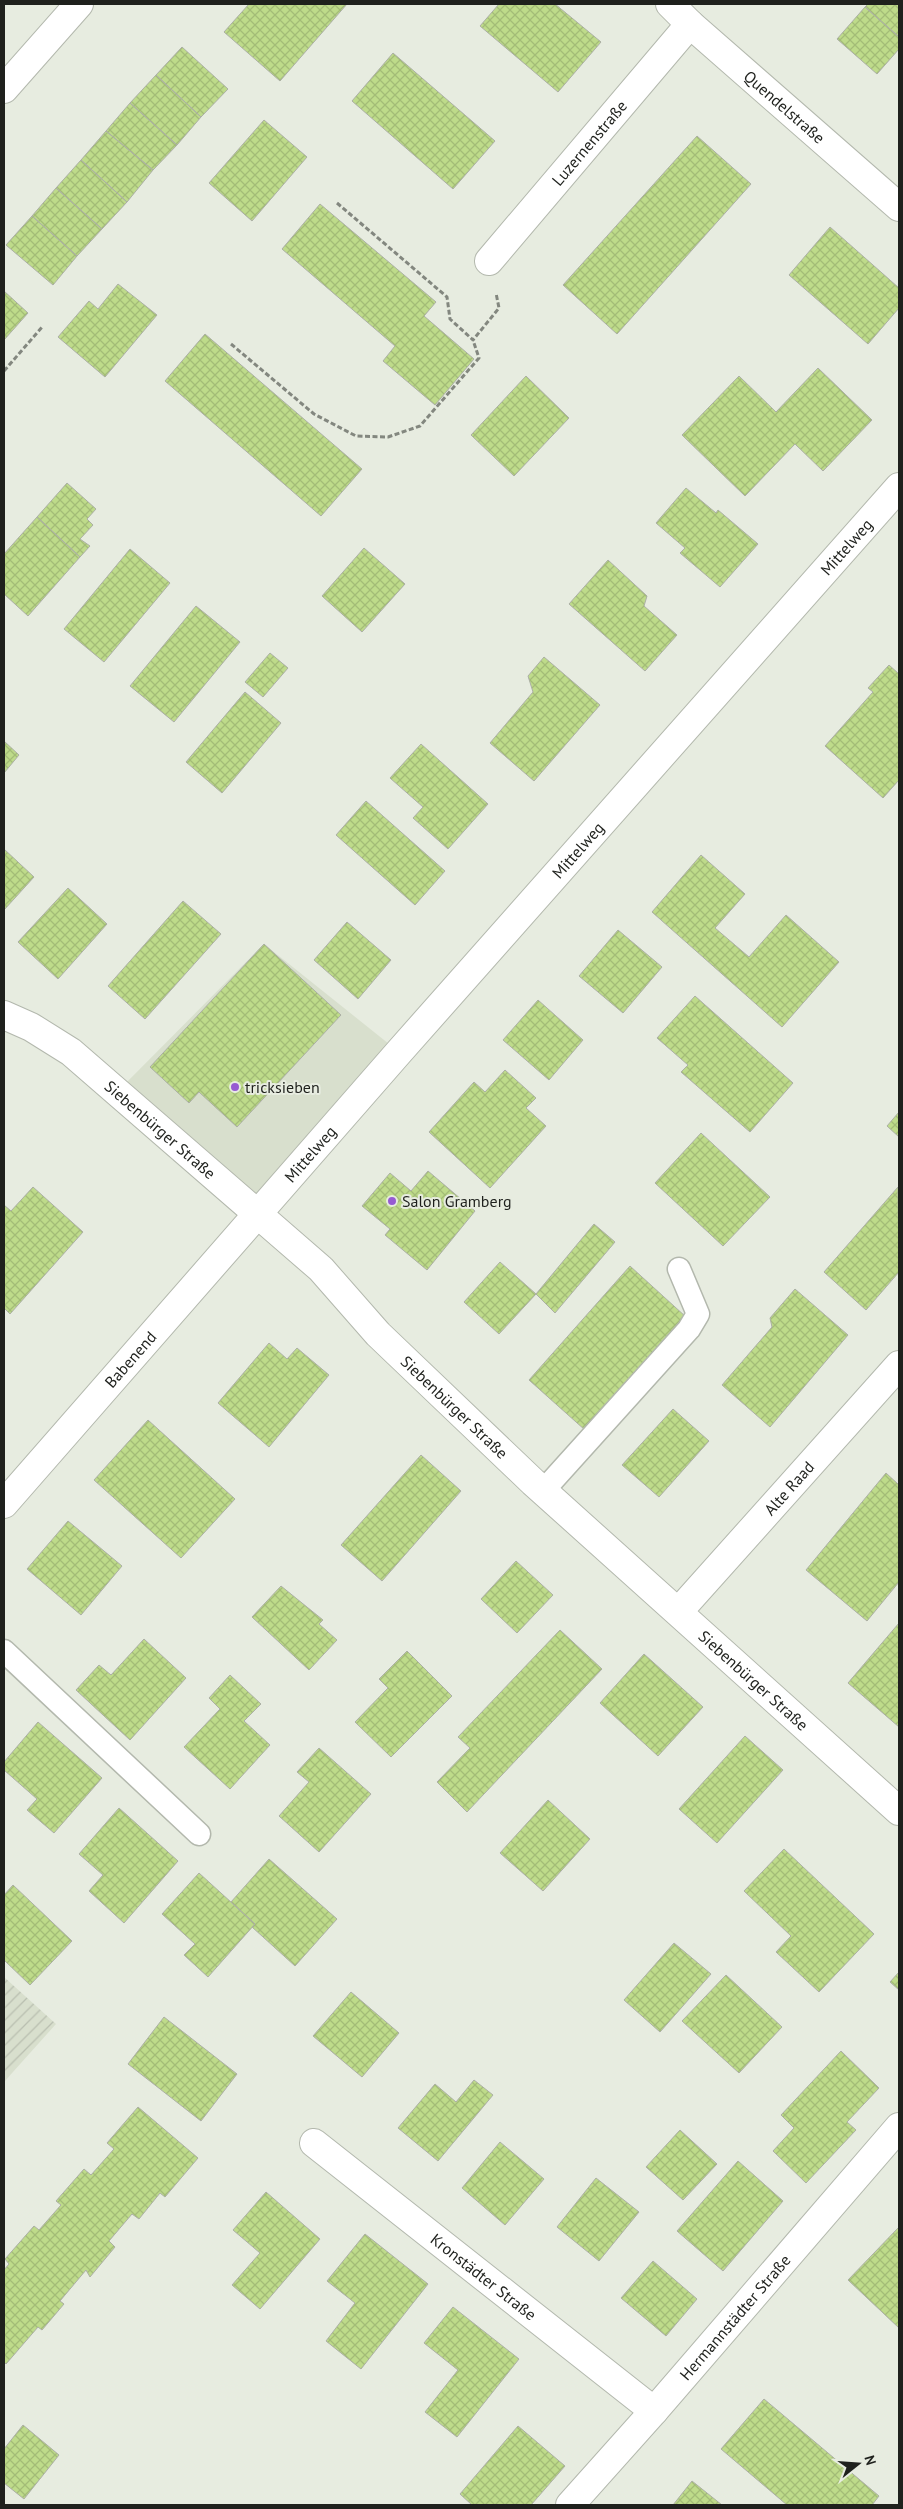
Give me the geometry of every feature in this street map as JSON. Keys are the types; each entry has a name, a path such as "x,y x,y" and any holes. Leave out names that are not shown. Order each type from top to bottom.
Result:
{"street":[{"path":"4,88 79,4"},
{"name":"Quendelstraße","path":"670,4 690,24 899,207"},
{"name":"Luzernenstraße","path":"489,261 690,24"},
{"name":"Mittelweg","path":"257,1214 899,487"},
{"name":"Siebenbürger Straße","path":"4,1015 31,1027 71,1052 321,1269 378,1334 543,1491 680,1611 899,1811"},
{"name":"Babenend","path":"4,1504 257,1214"},
{"name":"Alte Raad","path":"680,1611 899,1365"},
{"name":"Hermannstädter Straße","path":"570,2505 654,2411 899,2127"},
{"name":"Kronstädter Straße","path":"314,2143 654,2411"}],"lane":[{"path":"543,1491 689,1329 698,1314 679,1269"},
{"path":"4,1651 199,1834"}],"path":[{"path":"232,344 314,414 356,436 388,437 420,426 479,358 474,340 450,319 447,297 337,203"},
{"path":"474,340 499,308 489,261"},
{"path":"4,371 43,326"}],"shaded area":[{"path":"264,944 399,1052 257,1214 117,1092"},
{"path":"4,1977 56,2024 4,2082"}],"building":[{"path":"249,4 347,4 280,81 224,32"},
{"path":"499,4 555,4 601,42 558,92 480,26"},
{"path":"868,4 899,4 899,37 865,7"},
{"path":"865,7 899,37 899,49 877,74 837,39"},
{"path":"182,47 228,89 201,117 156,75"},
{"path":"393,53 495,141 453,189 352,101"},
{"path":"156,75 201,117 177,145 130,103"},
{"path":"130,103 177,145 153,170 106,131"},
{"path":"264,120 307,157 252,221 209,183"},
{"path":"106,131 153,170 127,202 81,160"},
{"path":"697,136 751,184 617,334 563,285"},
{"path":"81,160 127,202 102,229 56,188"},
{"path":"56,188 102,229 77,256 32,216"},
{"path":"320,204 436,302 424,316 474,359 435,405 383,361 395,346 282,249"},
{"path":"32,216 77,256 53,285 6,245"},
{"path":"830,227 899,288 899,308 868,344 789,275"},
{"path":"118,284 157,315 105,377 58,337 89,301 98,309"},
{"path":"4,291 28,313 4,340"},
{"path":"205,334 362,469 321,516 165,381"},
{"path":"818,368 872,420 823,471 795,444 745,496 682,435 739,376 776,412"},
{"path":"526,376 569,418 514,476 471,435"},
{"path":"67,483 96,509 87,519 93,525 80,539 90,546 80,557 37,517"},
{"path":"686,488 716,513 718,510 758,544 720,587 680,553 685,548 656,523"},
{"path":"37,517 80,557 28,616 4,594 4,554"},
{"path":"364,548 405,584 362,632 322,596"},
{"path":"130,549 170,583 104,662 64,629"},
{"path":"608,560 647,596 644,606 677,635 645,671 569,604"},
{"path":"196,606 240,642 174,722 130,686"},
{"path":"270,653 288,668 263,697 245,682"},
{"path":"544,657 600,705 534,781 490,743 533,692 528,676"},
{"path":"889,665 899,674 899,780 883,798 825,746 873,692 868,688"},
{"path":"245,692 281,723 222,793 186,762"},
{"path":"4,741 19,755 4,773"},
{"path":"421,744 488,804 448,849 413,818 423,807 390,778"},
{"path":"366,801 445,871 415,905 336,835"},
{"path":"4,849 34,877 4,910"},
{"path":"701,855 745,894 715,928 749,957 786,915 839,962 782,1027 652,912"},
{"path":"68,888 107,924 58,979 18,942"},
{"path":"183,901 221,934 145,1019 108,986"},
{"path":"347,922 391,960 358,999 314,960"},
{"path":"618,930 662,967 623,1013 579,976"},
{"path":"264,944 341,1015 237,1127 199,1092 189,1103 150,1067"},
{"path":"695,996 793,1083 750,1132 681,1072 688,1065 657,1038"},
{"path":"538,1000 583,1040 549,1080 503,1040"},
{"path":"505,1070 536,1098 526,1108 546,1126 490,1188 429,1132 474,1082 485,1092"},
{"path":"899,1112 899,1137 887,1126"},
{"path":"701,1133 770,1197 723,1246 655,1183"},
{"path":"428,1171 475,1211 427,1270 385,1235 390,1229 362,1206 390,1173 411,1191"},
{"path":"33,1187 83,1232 10,1314 4,1308 4,1205 11,1211"},
{"path":"898,1187 899,1272 866,1310 824,1272"},
{"path":"594,1224 615,1242 555,1313 536,1294"},
{"path":"500,1262 536,1294 499,1334 464,1302"},
{"path":"630,1266 686,1317 585,1430 529,1380"},
{"path":"795,1289 848,1335 770,1427 722,1385 772,1327 770,1318"},
{"path":"269,1343 287,1359 297,1348 329,1375 269,1447 218,1403"},
{"path":"673,1409 709,1441 659,1497 622,1465"},
{"path":"148,1420 235,1499 181,1558 94,1480"},
{"path":"421,1455 461,1491 382,1581 341,1545"},
{"path":"886,1473 899,1485 899,1582 867,1621 806,1570"},
{"path":"68,1521 122,1566 81,1615 27,1569"},
{"path":"516,1561 553,1595 517,1633 481,1599"},
{"path":"281,1586 323,1620 319,1624 337,1640 309,1670 252,1617"},
{"path":"899,1623 899,1727 848,1683"},
{"path":"560,1630 602,1669 467,1812 437,1782 470,1748 458,1737"},
{"path":"144,1639 186,1678 130,1740 76,1690 99,1665 111,1675"},
{"path":"407,1651 452,1696 391,1757 355,1722 388,1688 379,1679"},
{"path":"644,1654 703,1707 658,1756 600,1703"},
{"path":"230,1675 261,1704 244,1721 270,1745 230,1789 184,1747 220,1709 209,1698"},
{"path":"38,1722 102,1778 54,1833 27,1810 37,1799 4,1770 4,1762"},
{"path":"745,1736 783,1770 717,1843 679,1809"},
{"path":"319,1748 371,1794 319,1852 279,1816 309,1782 297,1772"},
{"path":"548,1800 590,1839 543,1891 500,1853"},
{"path":"119,1808 178,1861 124,1923 89,1891 103,1875 79,1854"},
{"path":"784,1849 874,1934 819,1992 776,1952 791,1936 744,1891"},
{"path":"269,1859 337,1919 295,1966 252,1927 255,1924 231,1902"},
{"path":"199,1873 255,1924 208,1977 184,1955 195,1944 162,1914"},
{"path":"13,1885 72,1941 30,1985 4,1960 4,1895"},
{"path":"674,1943 711,1974 660,2032 624,2000"},
{"path":"899,1972 899,1990 890,1982"},
{"path":"726,1975 782,2027 739,2073 682,2021"},
{"path":"351,1992 399,2033 362,2077 313,2036"},
{"path":"164,2017 237,2074 201,2121 128,2064"},
{"path":"841,2051 879,2088 847,2122 856,2130 806,2183 773,2151 794,2128 781,2115"},
{"path":"474,2080 493,2095 438,2161 398,2128 435,2084 456,2102"},
{"path":"138,2107 198,2158 165,2197 160,2193 139,2219 132,2214 109,2241 115,2247 90,2277 86,2270 60,2301 64,2304 42,2330 38,2327 6,2364 4,2362 4,2270 9,2264 5,2259 34,2226 39,2230 61,2205 56,2201 84,2169 91,2175 114,2149 107,2143"},
{"path":"680,2130 717,2164 683,2200 646,2167"},
{"path":"500,2142 544,2179 505,2225 462,2188"},
{"path":"738,2161 783,2201 723,2271 677,2231"},
{"path":"596,2178 639,2212 599,2261 557,2227"},
{"path":"266,2192 320,2239 260,2309 232,2285 260,2253 233,2230"},
{"path":"899,2227 899,2328 848,2280"},
{"path":"365,2234 428,2284 361,2369 326,2341 355,2303 327,2281"},
{"path":"653,2261 697,2299 666,2336 621,2298"},
{"path":"453,2307 519,2359 457,2437 425,2412 458,2370 424,2343"},
{"path":"764,2399 879,2496 872,2505 787,2505 721,2449"},
{"path":"23,2425 59,2455 24,2499 4,2483 4,2449"},
{"path":"518,2426 565,2466 531,2505 472,2505 460,2494"},
{"path":"692,2481 722,2505 673,2505"}],"place":[{"name":"tricksieben","path":"235,1087"},
{"name":"Salon Gramberg","path":"392,1201"}]}
